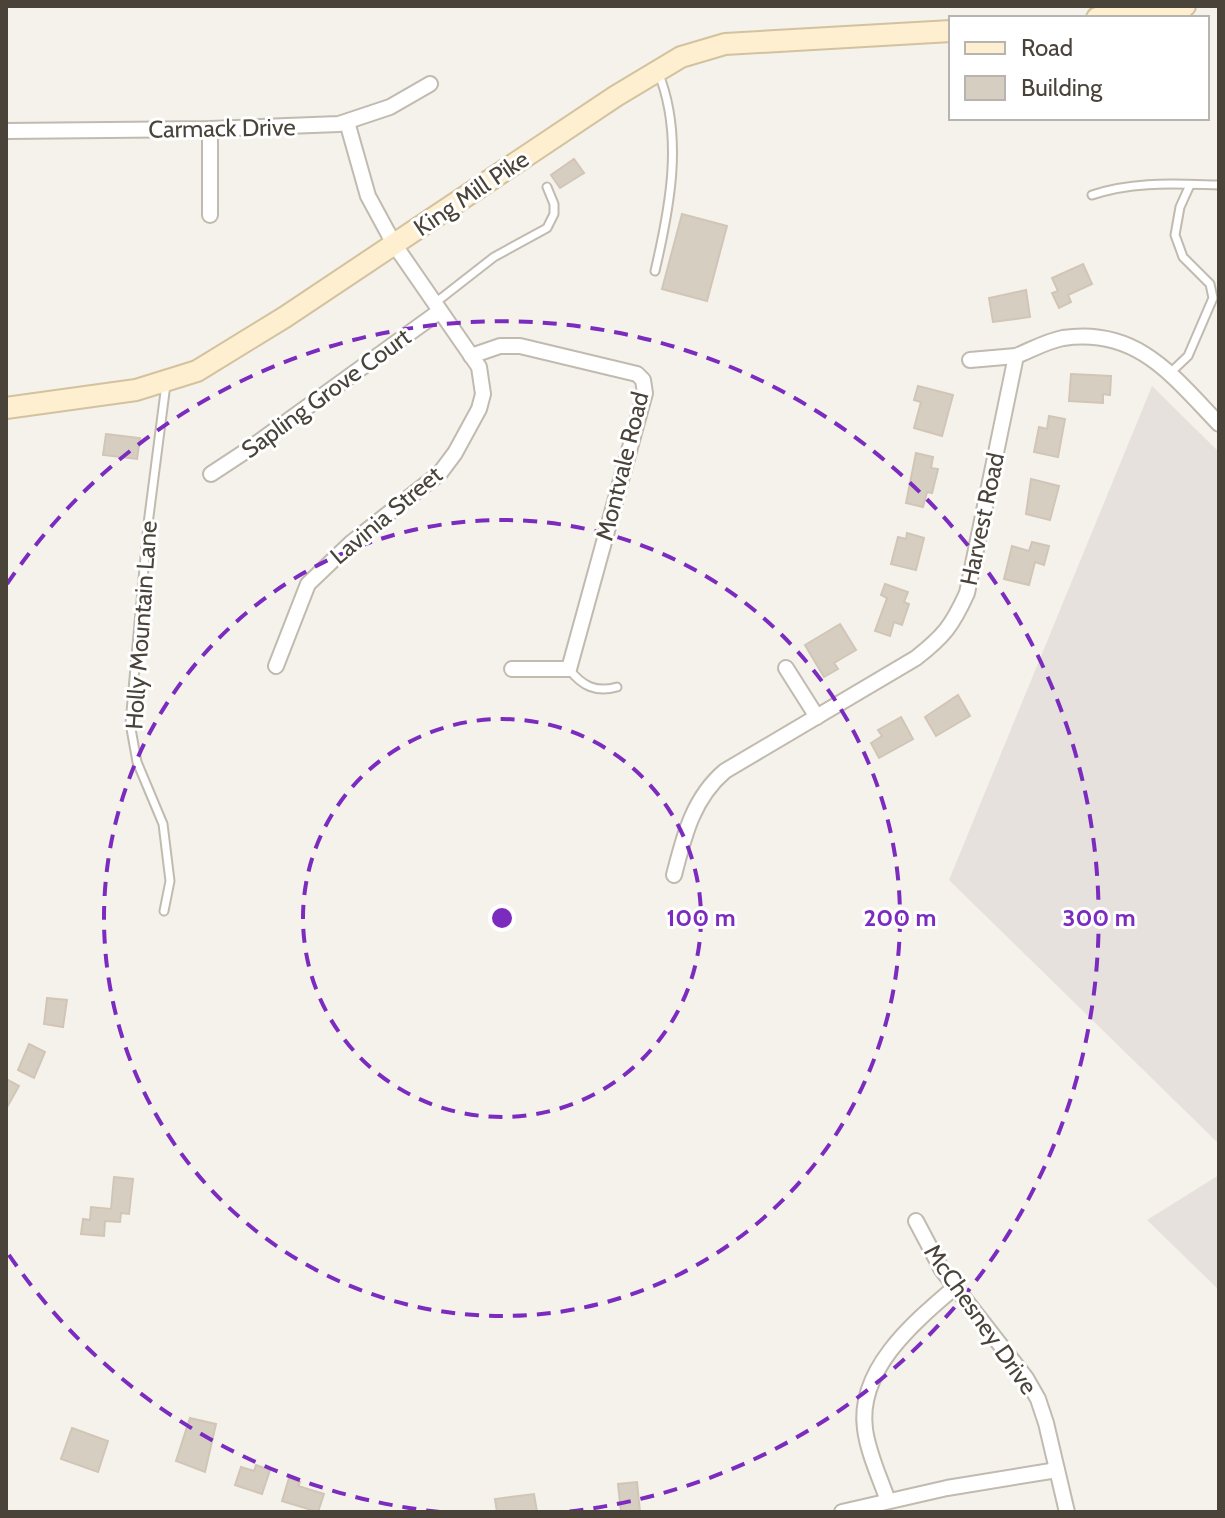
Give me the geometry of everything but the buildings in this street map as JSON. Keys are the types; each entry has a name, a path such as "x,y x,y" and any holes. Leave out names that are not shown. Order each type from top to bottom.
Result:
{"main road":[{"path":"1112,16 1185,6"},
{"name":"King Mill Pike","path":"6,408 136,390 197,371 237,348 657,70 702,49 725,44 949,31"}],"street":[{"name":"Carmack Drive","path":"6,131 210,129 347,122 390,107 430,84"},
{"name":"Lavinia Street","path":"276,666 308,584 351,543 440,473 455,453 479,409 483,394 479,367 394,244 368,196 347,122"},
{"path":"210,129 210,215"},
{"name":"Sapling Grove Court","path":"211,474 438,307"},
{"path":"970,360 1016,356 1062,338 1106,338 1137,348 1170,373 1219,424"},
{"name":"Montvale Road","path":"471,356 500,346 520,346 637,374 643,380 645,393 569,669"},
{"name":"Harvest Road","path":"674,875 697,803 714,780 916,658 953,624 970,581 1016,356"},
{"path":"786,668 817,717"},
{"path":"512,669 569,669"},
{"name":"McChesney Drive","path":"916,1221 954,1288 1026,1378 1046,1423 1067,1512"},
{"path":"888,1501 865,1432 866,1396 883,1362 919,1320 954,1288"},
{"path":"842,1512 1057,1470"}],"lane":[{"path":"655,271 667,212 673,146 668,98 657,70"},
{"path":"1092,195 1137,184 1219,185"},
{"path":"1170,373 1183,362 1194,346 1213,298 1210,284 1183,257 1175,235 1180,207 1190,185"},
{"path":"438,307 494,257 547,228 554,214 554,204 547,187"},
{"name":"Holly Mountain Lane","path":"164,911 170,881 163,824 137,762 130,723 148,524 166,382"},
{"path":"569,669 582,683 596,690 617,687"}],"shaded area":[{"path":"1152,386 1219,452 1219,1144 949,880"},
{"path":"1219,1175 1219,1290 1147,1220"}]}
